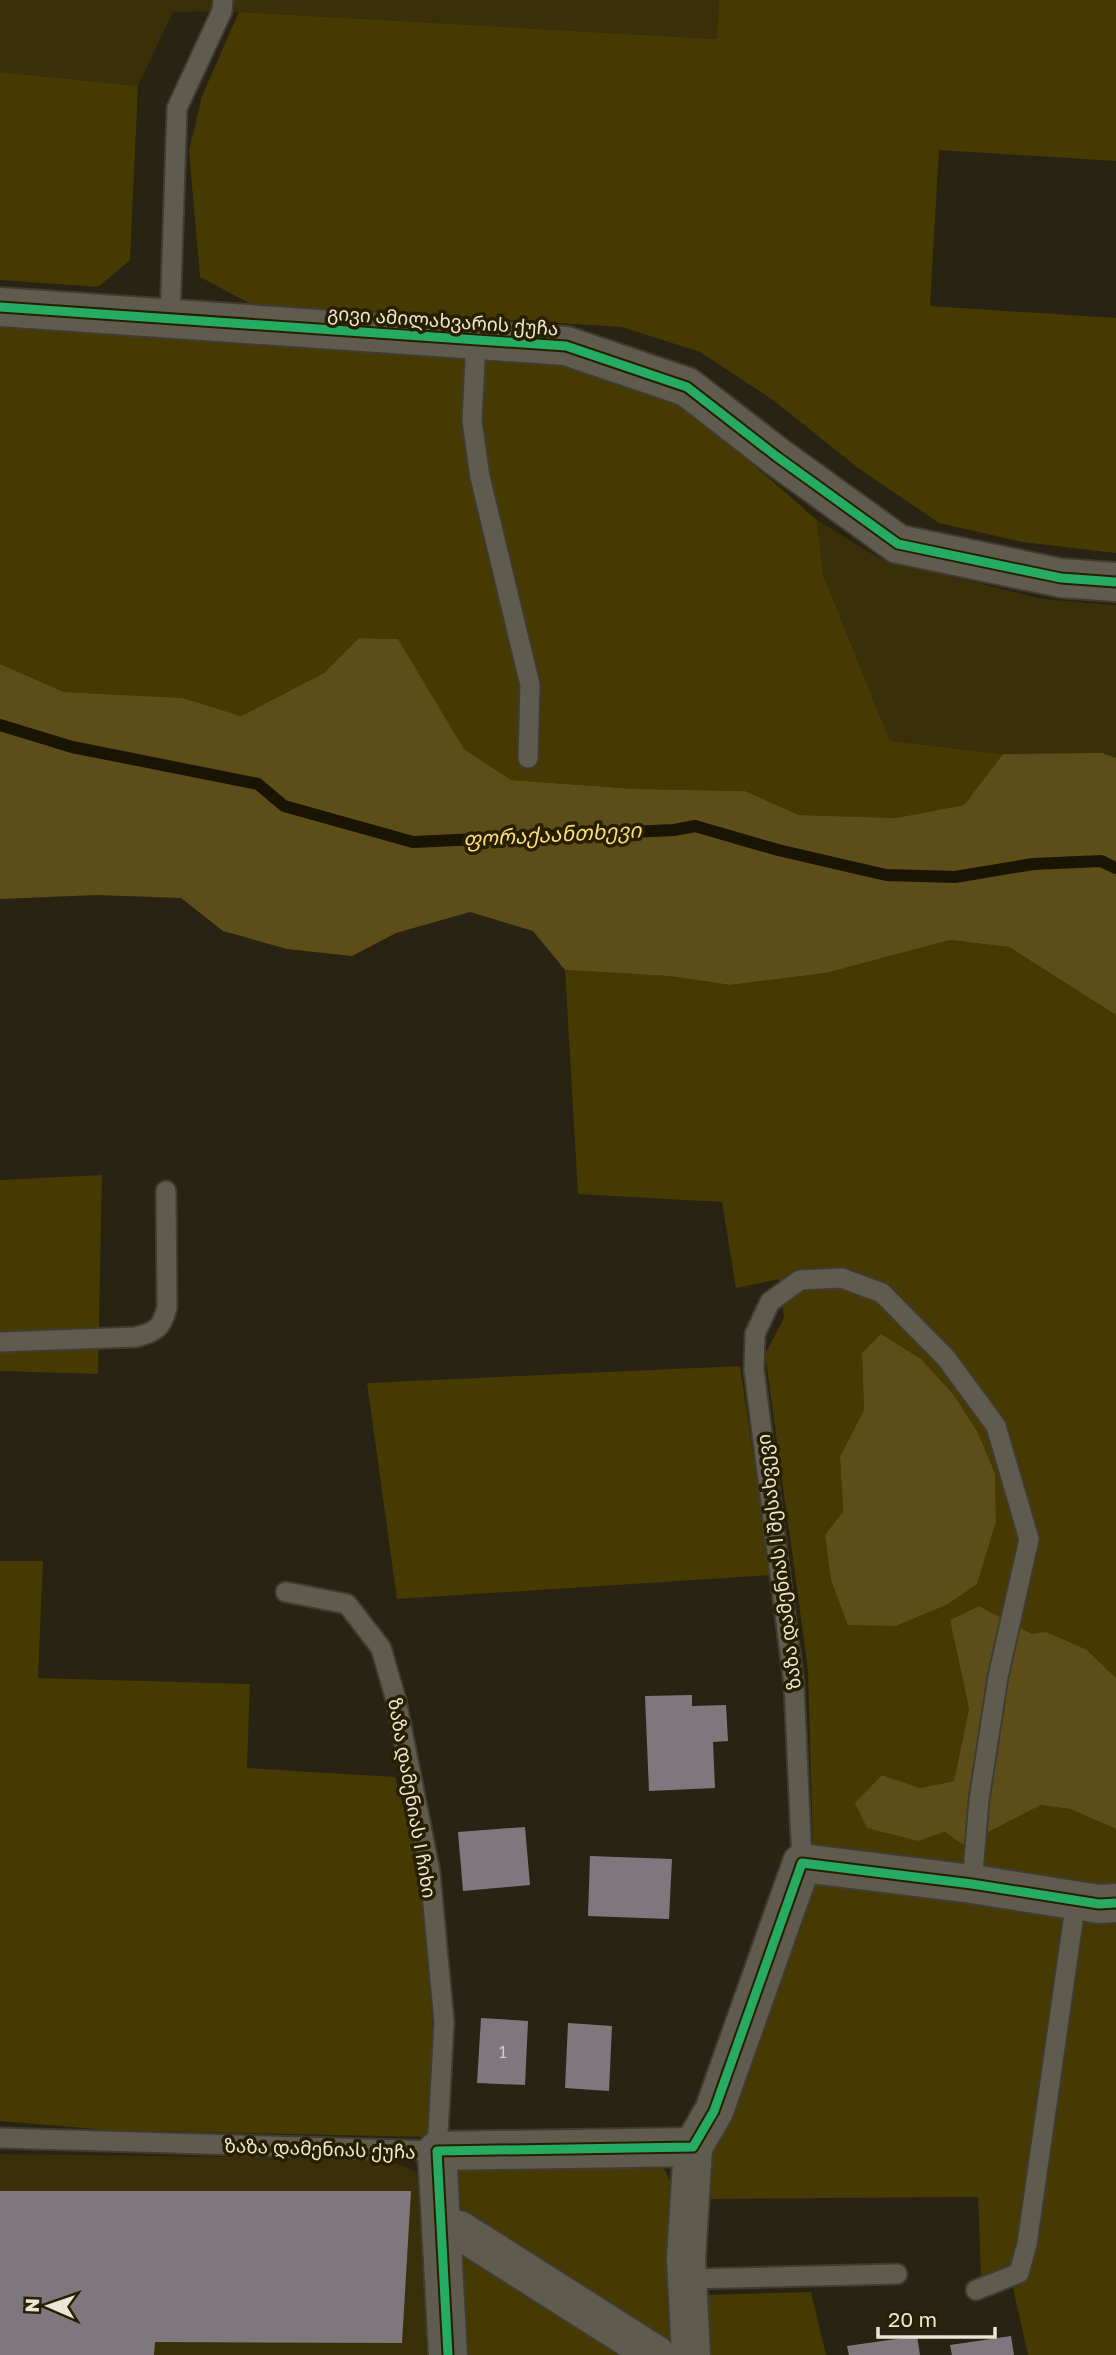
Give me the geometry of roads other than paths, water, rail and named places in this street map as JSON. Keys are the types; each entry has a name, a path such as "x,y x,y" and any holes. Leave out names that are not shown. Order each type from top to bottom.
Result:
{"street":[{"name":"გივი ამილახვარის ქუჩა","path":"0,307 566,346 687,387 776,456 898,544 1061,578 1116,582"},
{"path":"691,2355 686,2259 693,2147 714,2111 802,1863 972,1884 1099,1904 1116,1903"},
{"path":"437,2151 693,2147"},
{"name":"ზაზა დამენიას ქუჩა","path":"437,2151 448,2355"},
{"path":"441,2226 459,2230 656,2355"}],"lane":[{"path":"170,319 177,108 222,10 223,0"},
{"path":"476,340 472,421 480,477 530,685 528,758"},
{"path":"0,1342 136,1337 153,1332 164,1320 167,1307 166,1191"},
{"name":"ზაზა დამენიას I შესახვევი","path":"802,1863 794,1685 754,1370 755,1334 771,1302 800,1280 842,1278 882,1293 946,1358 996,1426 1028,1539 998,1677 979,1800 972,1884"},
{"name":"ზაზა დამენიას I ჩიხი","path":"286,1592 347,1604 381,1648 396,1700 429,1872 444,2022 437,2151"},
{"path":"976,2290 1018,2273 1027,2244 1076,1900"},
{"name":"ზაზა დამენიას ქუჩა","path":"0,2138 437,2151"},
{"path":"687,2279 897,2273"}],"waterway":[{"name":"ფორაქაანთხევი","path":"0,725 72,747 258,784 284,806 413,842 674,830 695,826 778,850 886,875 955,877 1033,864 1101,861 1116,868"}]}
